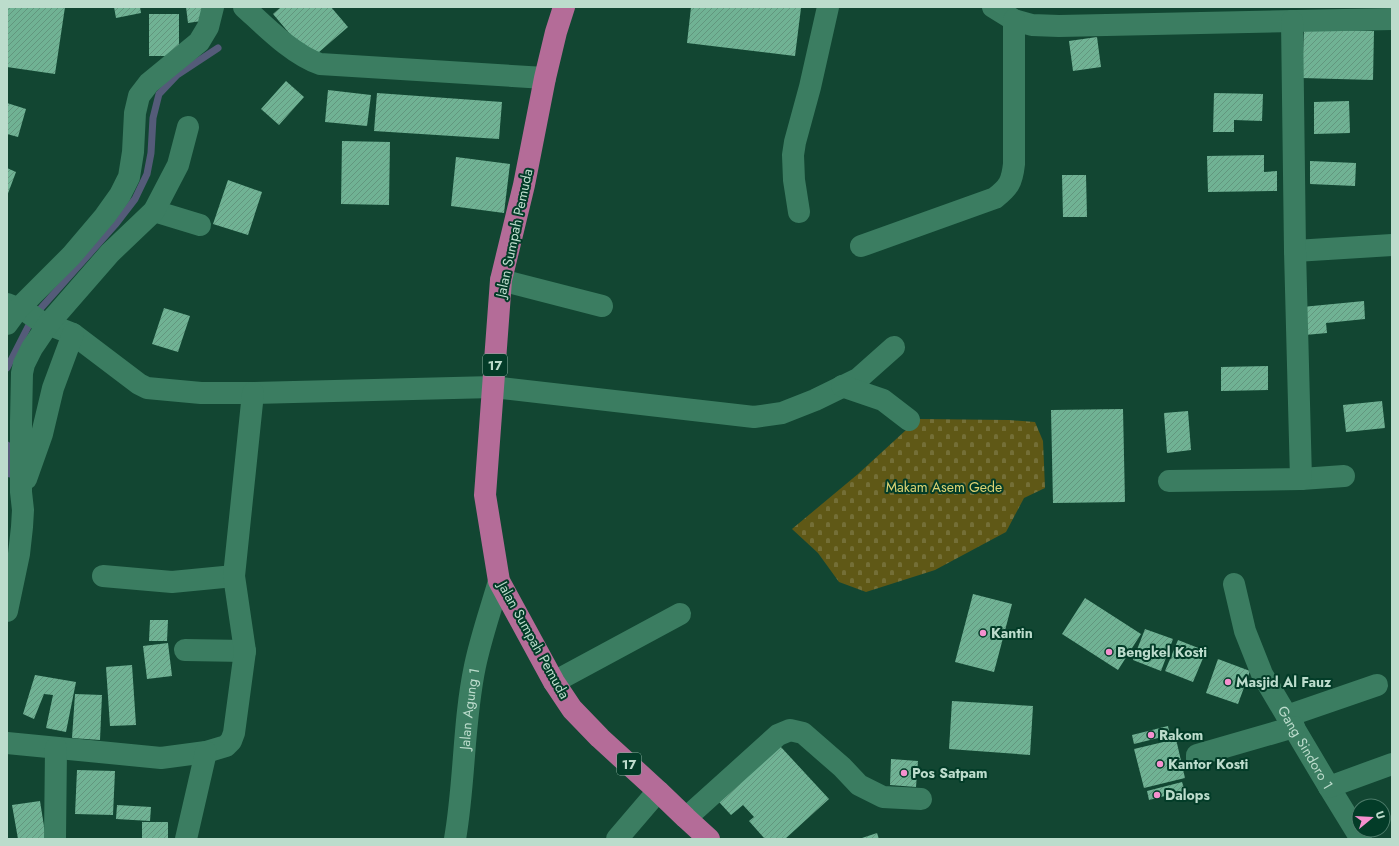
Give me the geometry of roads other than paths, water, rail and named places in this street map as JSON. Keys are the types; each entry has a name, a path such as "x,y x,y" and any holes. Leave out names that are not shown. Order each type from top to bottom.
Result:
{"highway":[{"name":"Jalan Sumpah Pemuda","path":"564,7 544,78 524,185 501,280 485,495 499,581 554,682 572,709 600,738 709,839"}],"street":[{"path":"7,611 19,554 17,505 22,373 29,352 25,315 70,256 106,216 120,195 130,177 135,113 139,96 149,83 199,42 208,27 213,7"},
{"path":"244,7 272,32 308,60 320,64 544,78"},
{"path":"799,212 794,180 793,155 828,7"},
{"path":"993,7 1014,20 1032,25 1059,26 1190,16 1303,16 1392,19"},
{"path":"1301,479 1295,252 1303,16"},
{"path":"861,246 996,198 1006,190 1012,179 1014,164 1014,20"},
{"path":"25,315 110,253 154,211 178,165 188,127"},
{"path":"154,211 200,225"},
{"path":"1295,252 1392,245"},
{"path":"501,280 602,306"},
{"path":"25,315 73,334 139,384 147,388 201,393 493,388 754,417 782,413 815,400 858,379 894,347"},
{"path":"17,505 42,434 53,388 73,334"},
{"path":"842,386 883,400 909,420"},
{"path":"7,743 162,758 206,752 226,746 231,741 234,733 245,651 234,576 253,393"},
{"path":"1169,481 1301,479 1344,476"},
{"path":"103,576 172,582 234,576"},
{"name":"Jalan Agung 1","path":"455,839 468,714 475,666 499,581"},
{"name":"Gang Sindoro 1","path":"1234,584 1245,631 1252,652 1262,674 1361,839"},
{"path":"554,682 680,614"},
{"path":"185,650 245,651"},
{"path":"1197,759 1197,755 1290,721 1377,685"},
{"path":"686,818 778,735 790,730 803,733 814,741 859,785 883,797 921,799"},
{"path":"55,839 56,748"},
{"path":"186,839 206,752"},
{"path":"1329,787 1392,764"},
{"path":"617,839 658,791"}],"waterway":[{"path":"7,368 33,317 115,225 135,199 147,174 151,153 153,118 159,94 177,75 218,48"},
{"path":"7,445 10,474"}],"place":[{"name":"Kantin","path":"983,633"},
{"name":"Bengkel Kosti","path":"1109,652"},
{"name":"Masjid Al Fauz","path":"1228,682"},
{"name":"Rakom","path":"1151,735"},
{"name":"Kantor Kosti","path":"1160,764"},
{"name":"Pos Satpam","path":"904,773"},
{"name":"Dalops","path":"1157,795"}],"park label":[{"name":"Makam Asem Gede","path":"944,487"}]}
